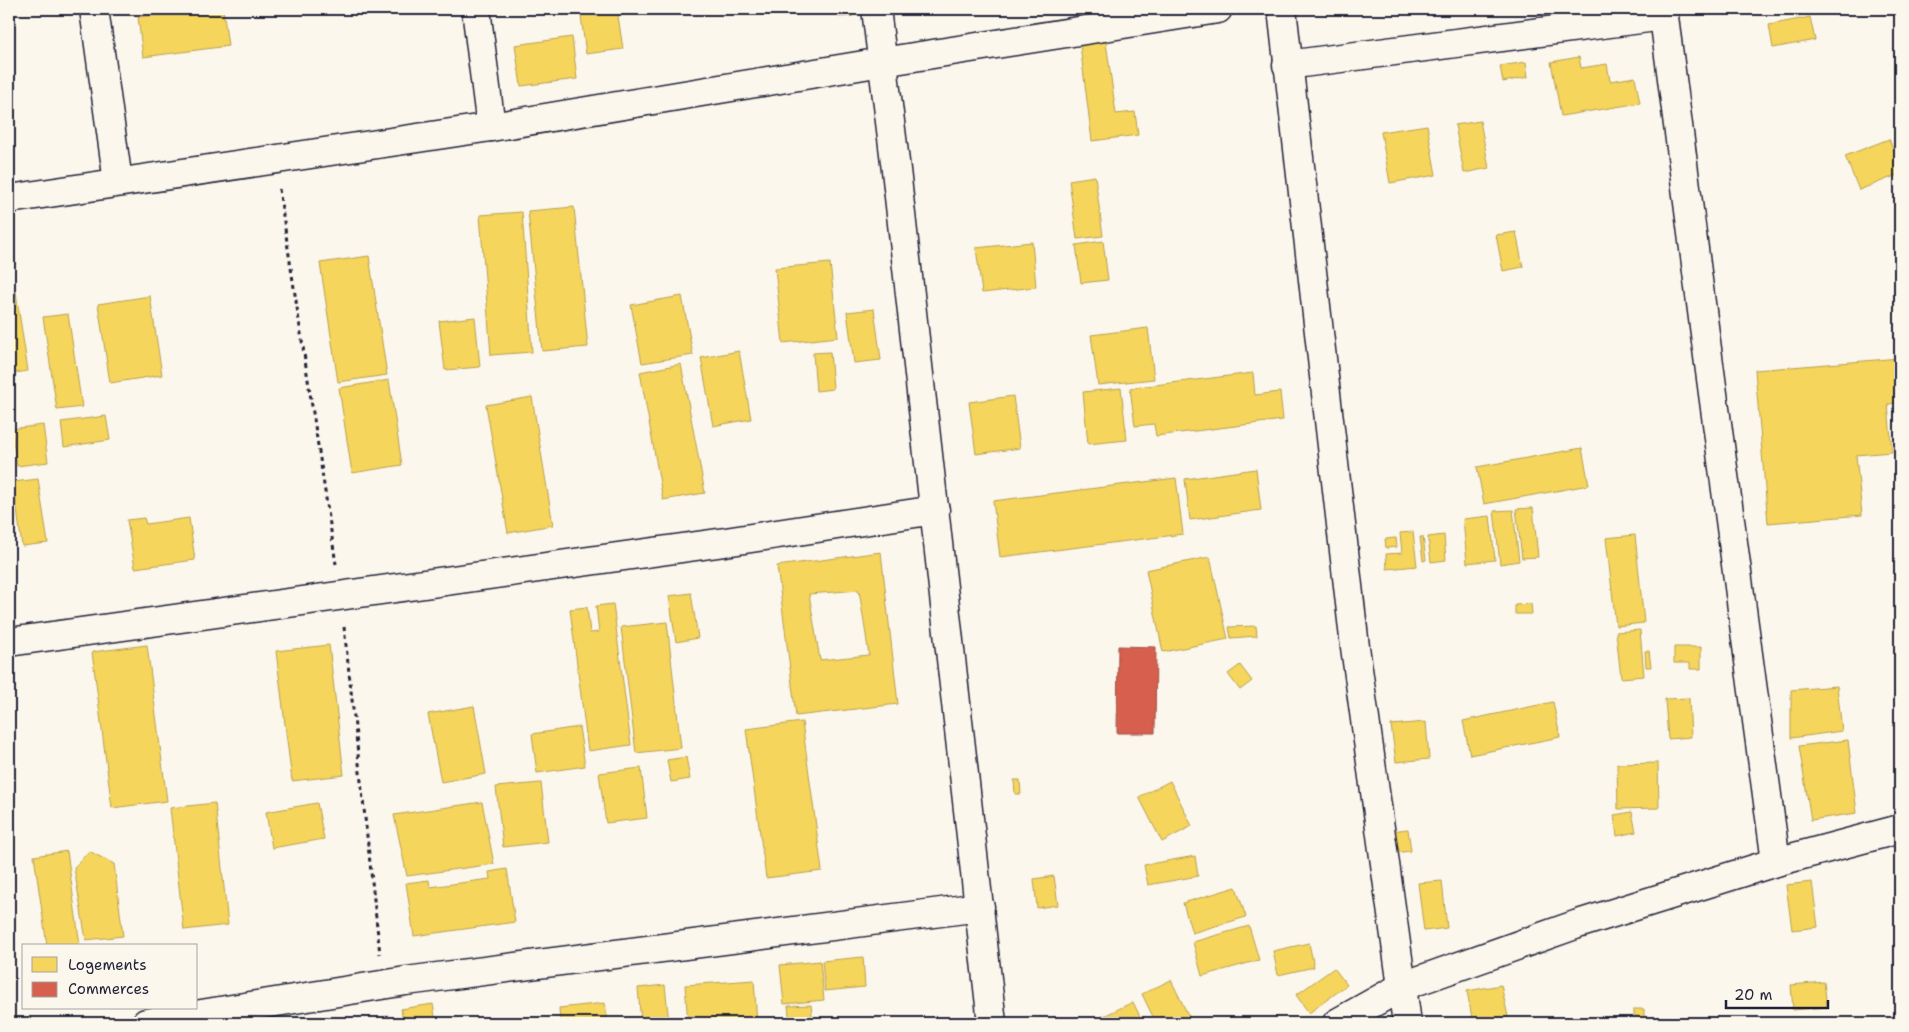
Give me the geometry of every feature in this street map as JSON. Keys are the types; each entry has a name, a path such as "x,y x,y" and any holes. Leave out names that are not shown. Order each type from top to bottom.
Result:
{"street":[{"path":"94,9 118,182"},
{"path":"476,9 491,127"},
{"path":"876,9 935,510 992,1023"},
{"path":"9,199 491,127 882,62 1218,9"},
{"path":"1282,9 1355,647 1407,1023"},
{"path":"1287,65 1663,13 1704,334 1776,862"},
{"path":"9,642 725,542 935,510"},
{"path":"1337,1023 1403,986 1578,924 1776,862 1900,829"},
{"path":"146,1023 406,982 980,907"}],"building: Logements":[{"path":"204,9 223,9 228,46 143,57 138,17"},
{"path":"580,9 617,9 623,49 586,54"},
{"path":"838,9 852,9 853,16 839,17"},
{"path":"1810,17 1815,40 1773,48 1769,25"},
{"path":"572,37 577,79 521,86 515,45"},
{"path":"1106,42 1116,114 1135,112 1138,135 1092,141 1080,45"},
{"path":"1579,57 1581,68 1607,64 1610,81 1635,77 1640,103 1561,116 1551,62"},
{"path":"1526,62 1528,77 1503,82 1500,66"},
{"path":"1480,121 1489,168 1464,173 1455,125"},
{"path":"1427,125 1436,175 1390,183 1381,132"},
{"path":"1889,139 1900,166 1900,174 1859,190 1845,156"},
{"path":"1095,176 1103,236 1077,239 1069,180"},
{"path":"574,207 588,347 542,351 528,211"},
{"path":"522,212 532,352 491,355 480,215"},
{"path":"1516,232 1523,267 1503,271 1496,235"},
{"path":"1103,241 1108,280 1081,283 1076,245"},
{"path":"1032,242 1036,287 982,293 976,248"},
{"path":"369,256 387,375 338,382 320,263"},
{"path":"830,263 838,337 783,343 775,268"},
{"path":"16,292 28,371 9,374 9,293"},
{"path":"150,296 162,375 110,383 98,304"},
{"path":"682,296 693,355 642,363 631,305"},
{"path":"874,309 881,360 854,363 847,312"},
{"path":"68,314 82,407 57,410 43,317"},
{"path":"475,317 480,367 445,370 439,321"},
{"path":"1148,328 1154,379 1098,385 1091,335"},
{"path":"739,351 751,419 713,426 701,358"},
{"path":"830,352 833,389 816,391 813,353"},
{"path":"1900,358 1900,403 1888,404 1892,452 1856,455 1862,515 1768,523 1755,370"},
{"path":"681,364 705,493 663,500 640,372"},
{"path":"1253,373 1255,395 1280,392 1283,420 1156,436 1154,424 1135,426 1130,388"},
{"path":"389,380 402,465 352,473 339,388"},
{"path":"1121,388 1127,440 1088,444 1083,392"},
{"path":"1013,396 1020,448 976,454 969,402"},
{"path":"532,397 553,525 508,533 486,405"},
{"path":"106,416 110,440 64,447 61,422"},
{"path":"43,425 48,462 17,466 11,429"},
{"path":"1582,448 1589,485 1484,504 1477,467"},
{"path":"1256,469 1261,510 1190,520 1185,479"},
{"path":"1176,478 1183,534 1000,557 993,501"},
{"path":"38,479 48,543 22,546 13,482"},
{"path":"1533,508 1538,557 1522,558 1516,509"},
{"path":"1513,510 1519,561 1500,564 1494,511"},
{"path":"1490,516 1495,560 1467,563 1463,519"},
{"path":"144,518 146,524 189,518 195,560 135,568 127,520"},
{"path":"1413,532 1417,566 1387,569 1386,554 1402,553 1400,533"},
{"path":"1444,535 1446,560 1431,562 1428,537"},
{"path":"1635,535 1644,623 1616,626 1606,538"},
{"path":"1420,537 1423,537 1426,560 1423,561"},
{"path":"1396,538 1397,547 1386,548 1385,539"},
{"path":"881,552 898,704 796,716 777,566","holes":["859,590 869,655 820,660 809,594"]},
{"path":"1210,557 1228,639 1163,652 1146,570"},
{"path":"691,593 698,638 676,642 669,596"},
{"path":"613,604 631,745 588,751 570,609 587,607 590,633 599,632 596,606"},
{"path":"1531,604 1532,614 1515,614 1515,605"},
{"path":"667,622 681,748 636,753 621,627"},
{"path":"1256,626 1257,636 1231,638 1229,627"},
{"path":"1640,630 1644,676 1621,678 1616,632"},
{"path":"147,645 167,801 112,808 92,652"},
{"path":"329,645 344,775 292,781 276,651"},
{"path":"1674,647 1701,647 1701,669 1690,669 1690,663 1674,663"},
{"path":"1645,651 1649,651 1651,667 1646,667"},
{"path":"1240,665 1252,681 1240,690 1228,674"},
{"path":"1900,677 1900,720 1895,678"},
{"path":"1837,686 1842,731 1791,738 1791,690"},
{"path":"1689,698 1691,737 1668,739 1665,699"},
{"path":"1553,702 1560,737 1470,755 1463,721"},
{"path":"474,706 486,774 441,782 428,714"},
{"path":"802,722 822,871 766,878 746,729"},
{"path":"1426,722 1429,759 1396,762 1391,725"},
{"path":"579,727 585,766 537,773 532,734"},
{"path":"1848,740 1857,813 1811,820 1799,746"},
{"path":"686,757 690,779 671,782 667,760"},
{"path":"1658,763 1659,808 1618,809 1617,764"},
{"path":"641,768 647,818 606,823 599,773"},
{"path":"1014,780 1020,780 1021,794 1015,794"},
{"path":"1170,781 1192,826 1162,842 1139,797"},
{"path":"541,783 548,842 503,847 496,787"},
{"path":"482,802 494,864 407,876 394,815"},
{"path":"215,803 228,925 184,930 170,808"},
{"path":"317,803 324,839 272,848 266,812"},
{"path":"1632,812 1636,832 1617,836 1614,815"},
{"path":"1408,829 1411,851 1394,853 1391,831"},
{"path":"67,851 80,944 47,944 34,856"},
{"path":"89,851 114,864 123,936 86,940 74,868"},
{"path":"1195,856 1198,876 1148,885 1144,865"},
{"path":"507,869 515,922 414,936 406,883 429,880 430,887 490,879 489,872"},
{"path":"1054,876 1058,905 1037,908 1034,879"},
{"path":"1442,881 1447,928 1424,931 1418,883"},
{"path":"1812,882 1818,927 1792,930 1786,885"},
{"path":"1236,887 1246,917 1192,933 1183,903"},
{"path":"1249,926 1259,960 1202,976 1193,942"},
{"path":"1309,943 1314,967 1278,975 1273,951"},
{"path":"863,957 865,987 825,991 822,961"},
{"path":"820,961 824,1000 784,1004 780,965"},
{"path":"1334,968 1347,985 1309,1013 1296,995"},
{"path":"754,980 757,1023 688,1023 685,985"},
{"path":"1171,980 1192,1023 1156,1023 1142,994"},
{"path":"1824,982 1827,1007 1793,1010 1791,985"},
{"path":"665,985 669,1023 641,1023 638,988"},
{"path":"1501,985 1509,1021 1502,1023 1473,1023 1467,991"},
{"path":"1133,1002 1143,1023 1089,1023"},
{"path":"605,1003 608,1023 560,1023 559,1008"},
{"path":"433,1004 436,1023 403,1023 401,1009"},
{"path":"811,1005 813,1023 790,1023 788,1006"},
{"path":"1634,1009 1644,1009 1644,1023 1638,1023 1638,1016 1634,1016"}],"building: Commerces":[{"path":"1118,646 1156,647 1155,733 1117,733"}]}
